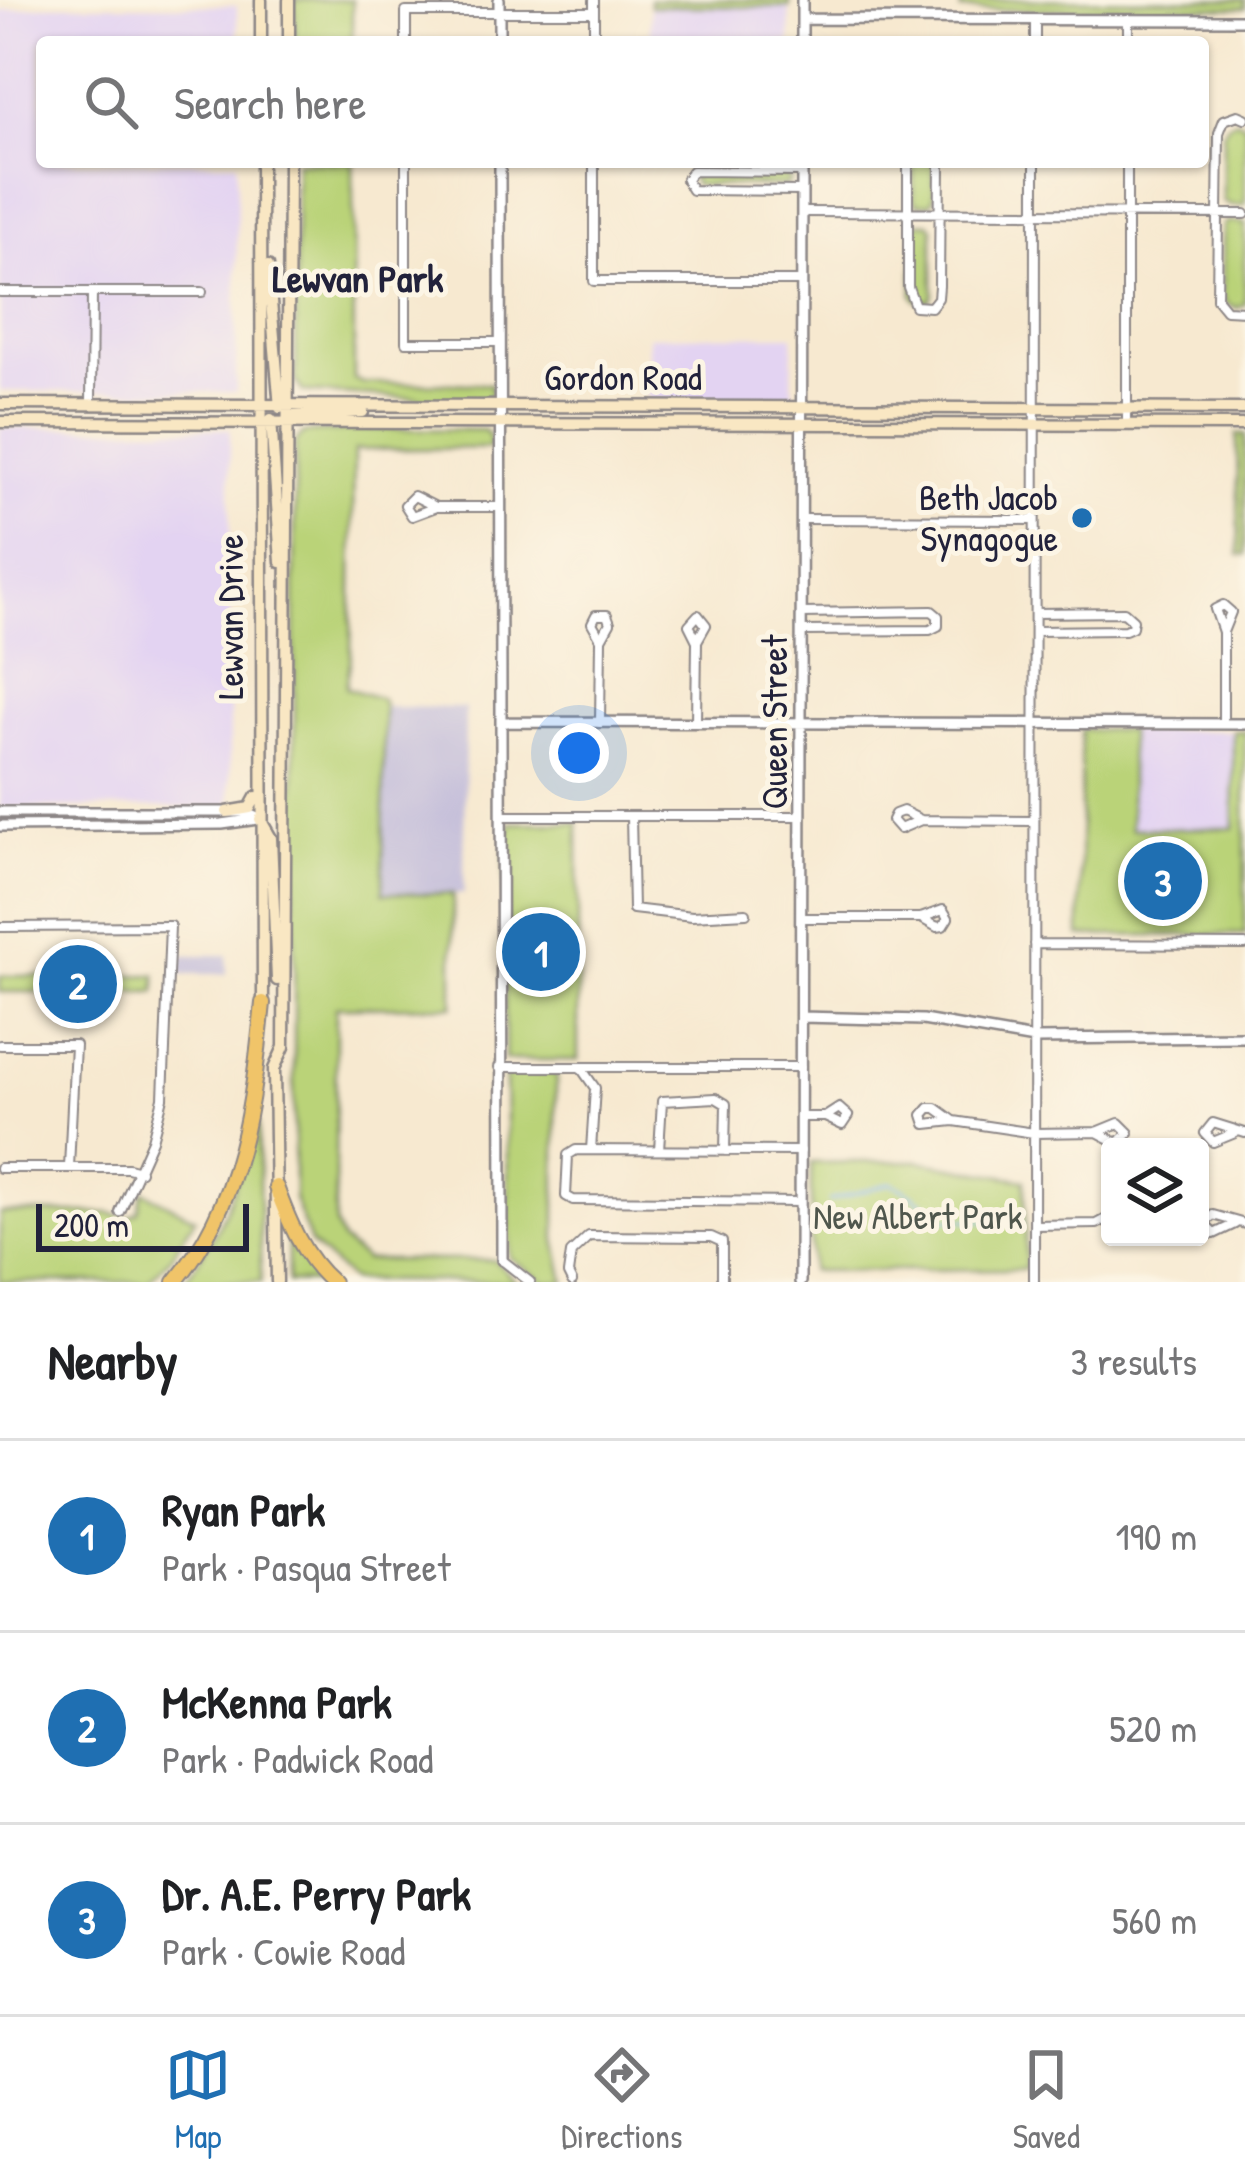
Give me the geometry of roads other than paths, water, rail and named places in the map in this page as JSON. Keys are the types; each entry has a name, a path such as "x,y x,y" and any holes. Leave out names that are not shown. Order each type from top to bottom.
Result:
{"highway":[{"path":"175,1282 211,1228 235,1175 252,1103 262,1003"},
{"path":"276,1187 311,1261 332,1282"}],"main road":[{"path":"261,0 261,36"},
{"path":"289,0 289,36"},
{"path":"261,168 279,415"},
{"path":"261,168 261,404"},
{"name":"Lewvan Drive","path":"278,1282 274,1069 264,1047 262,1003 260,734 289,168"},
{"name":"Gordon Road","path":"0,404 261,404 279,415 498,423 1245,425"},
{"name":"Gordon Road","path":"0,422 279,415 409,406 1245,409"},
{"name":"Lewvan Drive","path":"274,1069 284,1046 287,673 279,415"},
{"path":"227,812 250,808 256,800 260,734"},
{"path":"284,800 280,808 260,819 271,838 284,1046"}],"street":[{"path":"593,36 594,0"},
{"path":"802,0 802,36"},
{"path":"406,36 406,12 500,6 593,12"},
{"path":"802,19 1245,20"},
{"path":"1035,19 1035,36"},
{"path":"1128,20 1128,36"},
{"path":"1245,118 1238,115 1224,120 1220,133 1217,299 1226,310 1245,311"},
{"path":"406,168 406,342 500,342"},
{"path":"500,168 502,1260 530,1282"},
{"path":"594,168 594,281 801,280"},
{"path":"774,168 692,171 686,180 692,190 802,191"},
{"name":"Queen Street","path":"800,1282 802,168"},
{"path":"908,168 910,299 915,306 931,307 939,286 940,168"},
{"path":"1034,1282 1035,168"},
{"path":"1127,168 1127,424"},
{"path":"802,212 1245,214"},
{"path":"0,292 202,292"},
{"path":"92,292 92,404"},
{"path":"436,507 500,507"},
{"path":"802,519 1033,520"},
{"path":"802,613 932,611 938,616 938,626 931,630 802,631"},
{"path":"1035,613 1124,612 1133,620 1125,630 1036,631"},
{"path":"1222,632 1223,724"},
{"path":"600,723 601,639"},
{"path":"696,723 697,640"},
{"path":"502,722 1245,724"},
{"path":"0,812 244,812 260,819"},
{"path":"501,816 801,816"},
{"path":"631,816 633,909 692,916 746,913"},
{"path":"0,826 222,824 260,819"},
{"path":"921,820 1034,821"},
{"path":"801,918 921,918"},
{"path":"0,927 170,926 163,1098 140,1171 120,1212"},
{"path":"1034,944 1245,945"},
{"path":"801,1017 923,1020 1034,1039 1245,1037"},
{"path":"0,1045 75,1045 69,1167"},
{"path":"499,1067 801,1067"},
{"path":"580,1067 595,1088 591,1150"},
{"path":"659,1150 662,1101 716,1098 726,1104 725,1151"},
{"path":"801,1117 825,1117"},
{"path":"954,1121 1034,1132 1096,1132"},
{"path":"800,1202 573,1200 566,1196 568,1155 576,1150 801,1151"},
{"path":"0,1168 140,1171"},
{"path":"1034,1225 1101,1222"},
{"path":"1096,1224 1101,1227"},
{"path":"572,1282 568,1274 571,1253 589,1236 634,1236 711,1237 722,1242 722,1282"}],"waterway":[{"path":"829,1201 891,1183 945,1219 1023,1223"}],"place":[{"name":"Beth Jacob Synagogue","path":"1082,518"},
{"name":"Dr. A.E. Perry Park","path":"1163,881"},
{"name":"Ryan Park","path":"541,952"},
{"name":"McKenna Park","path":"78,984"}],"district":[{"name":"Lewvan Park","path":"358,278"}],"park label":[{"name":"New Albert Park","path":"918,1216"}]}
